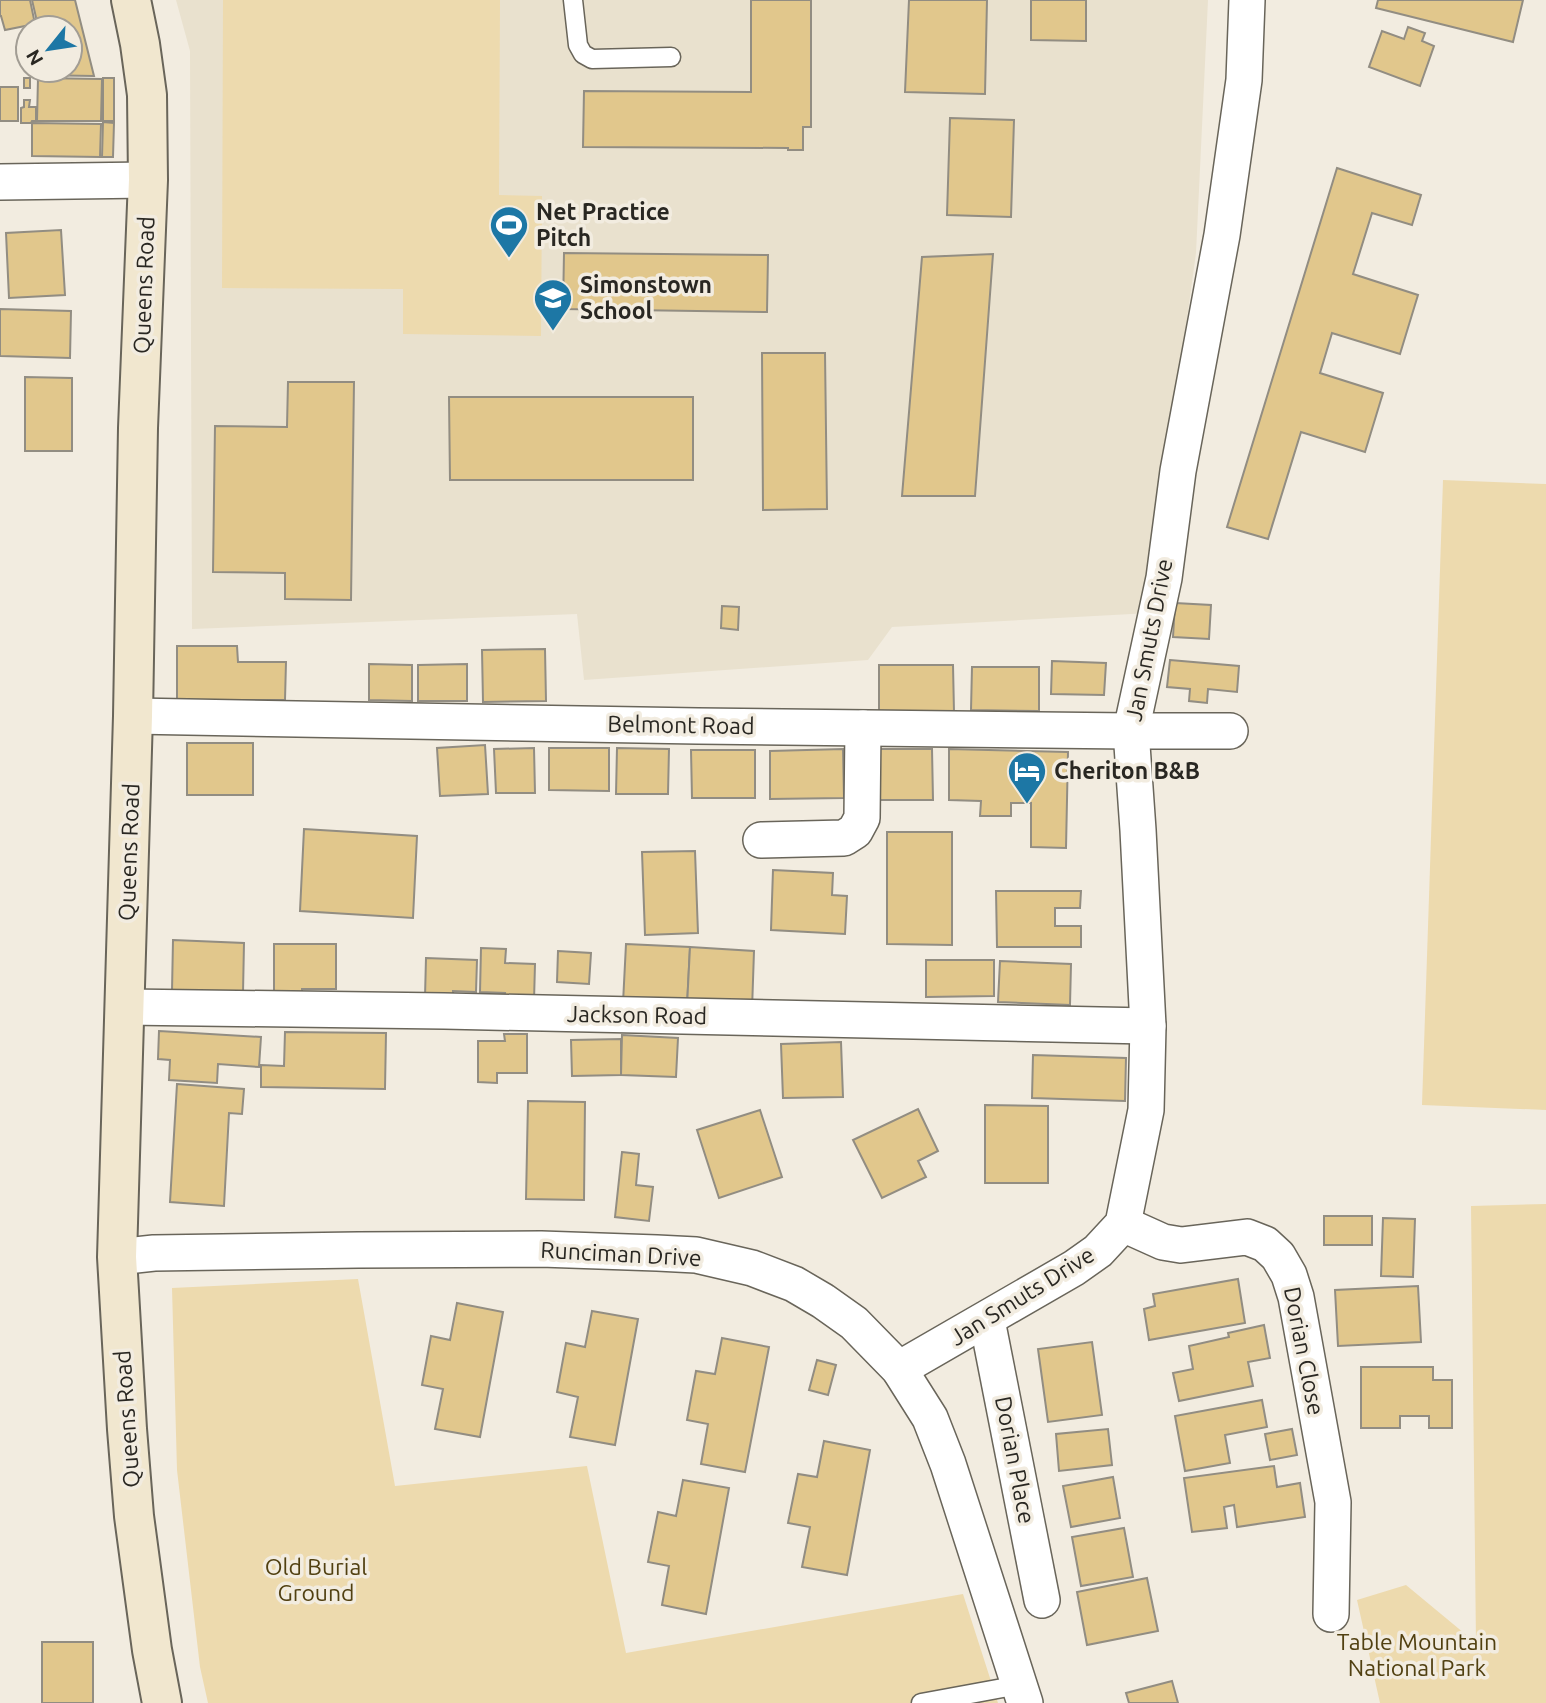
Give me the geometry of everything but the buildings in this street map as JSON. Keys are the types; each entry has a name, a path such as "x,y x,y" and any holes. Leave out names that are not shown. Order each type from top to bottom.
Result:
{"main road":[{"name":"Queens Road","path":"131,0 147,95 148,180 138,428 133,716 117,1257 134,1516 162,1703"}],"street":[{"name":"Jan Smuts Drive","path":"899,1369 1074,1268 1098,1251 1123,1224 1146,1110 1149,1026 1131,731 1164,578 1178,471 1222,235 1244,80 1247,0"},
{"path":"0,182 148,180"},
{"name":"Belmont Road","path":"133,716 1230,731"},
{"path":"761,840 844,838 855,831 862,818 863,728"},
{"name":"Jackson Road","path":"124,1007 457,1011 1149,1026"},
{"name":"Dorian Close","path":"1123,1224 1163,1242 1181,1245 1247,1237 1265,1244 1278,1256 1289,1275 1296,1297 1333,1502 1331,1614"},
{"name":"Runciman Drive","path":"117,1257 154,1253 528,1249 696,1255 752,1268 794,1284 854,1323 899,1369 930,1418 948,1464 1022,1694"},
{"name":"Dorian Place","path":"987,1320 1042,1600"}],"lane":[{"path":"573,0 578,45 583,54 592,59 671,57"},
{"path":"921,1703 1022,1694"}],"shaded area":[{"name":"Simonstown School","path":"176,0 751,0 751,92 584,91 584,147 803,150 803,127 811,127 811,0 909,0 985,93 987,0 1031,0 1086,41 1086,0 1208,0 1196,253 1161,509 1150,613 892,627 868,660 584,680 577,614 192,629 190,51","holes":["950,118 1014,120 1011,217 947,214","564,253 767,255 767,311 564,309","993,254 975,495 903,496 922,257","762,353 825,353 827,509 763,510","449,397 693,397 693,480 450,480"]}],"green space":[{"path":"223,0 500,0 499,195 542,196 541,336 403,334 403,289 222,288"},
{"path":"1443,480 1546,484 1546,1110 1422,1105"},
{"name":"Table Mountain National Park","path":"1546,1204 1546,1703 1380,1703 1357,1600 1406,1585 1476,1643 1471,1206"},
{"name":"Old Burial Ground","path":"358,1279 395,1486 587,1466 626,1653 963,1594 998,1703 208,1703 200,1667 177,1470 172,1288"}],"place":[{"name":"Net Practice Pitch","path":"509,259"},
{"name":"Simonstown School","path":"553,332"},
{"name":"Cheriton B&B","path":"1027,805"}]}
